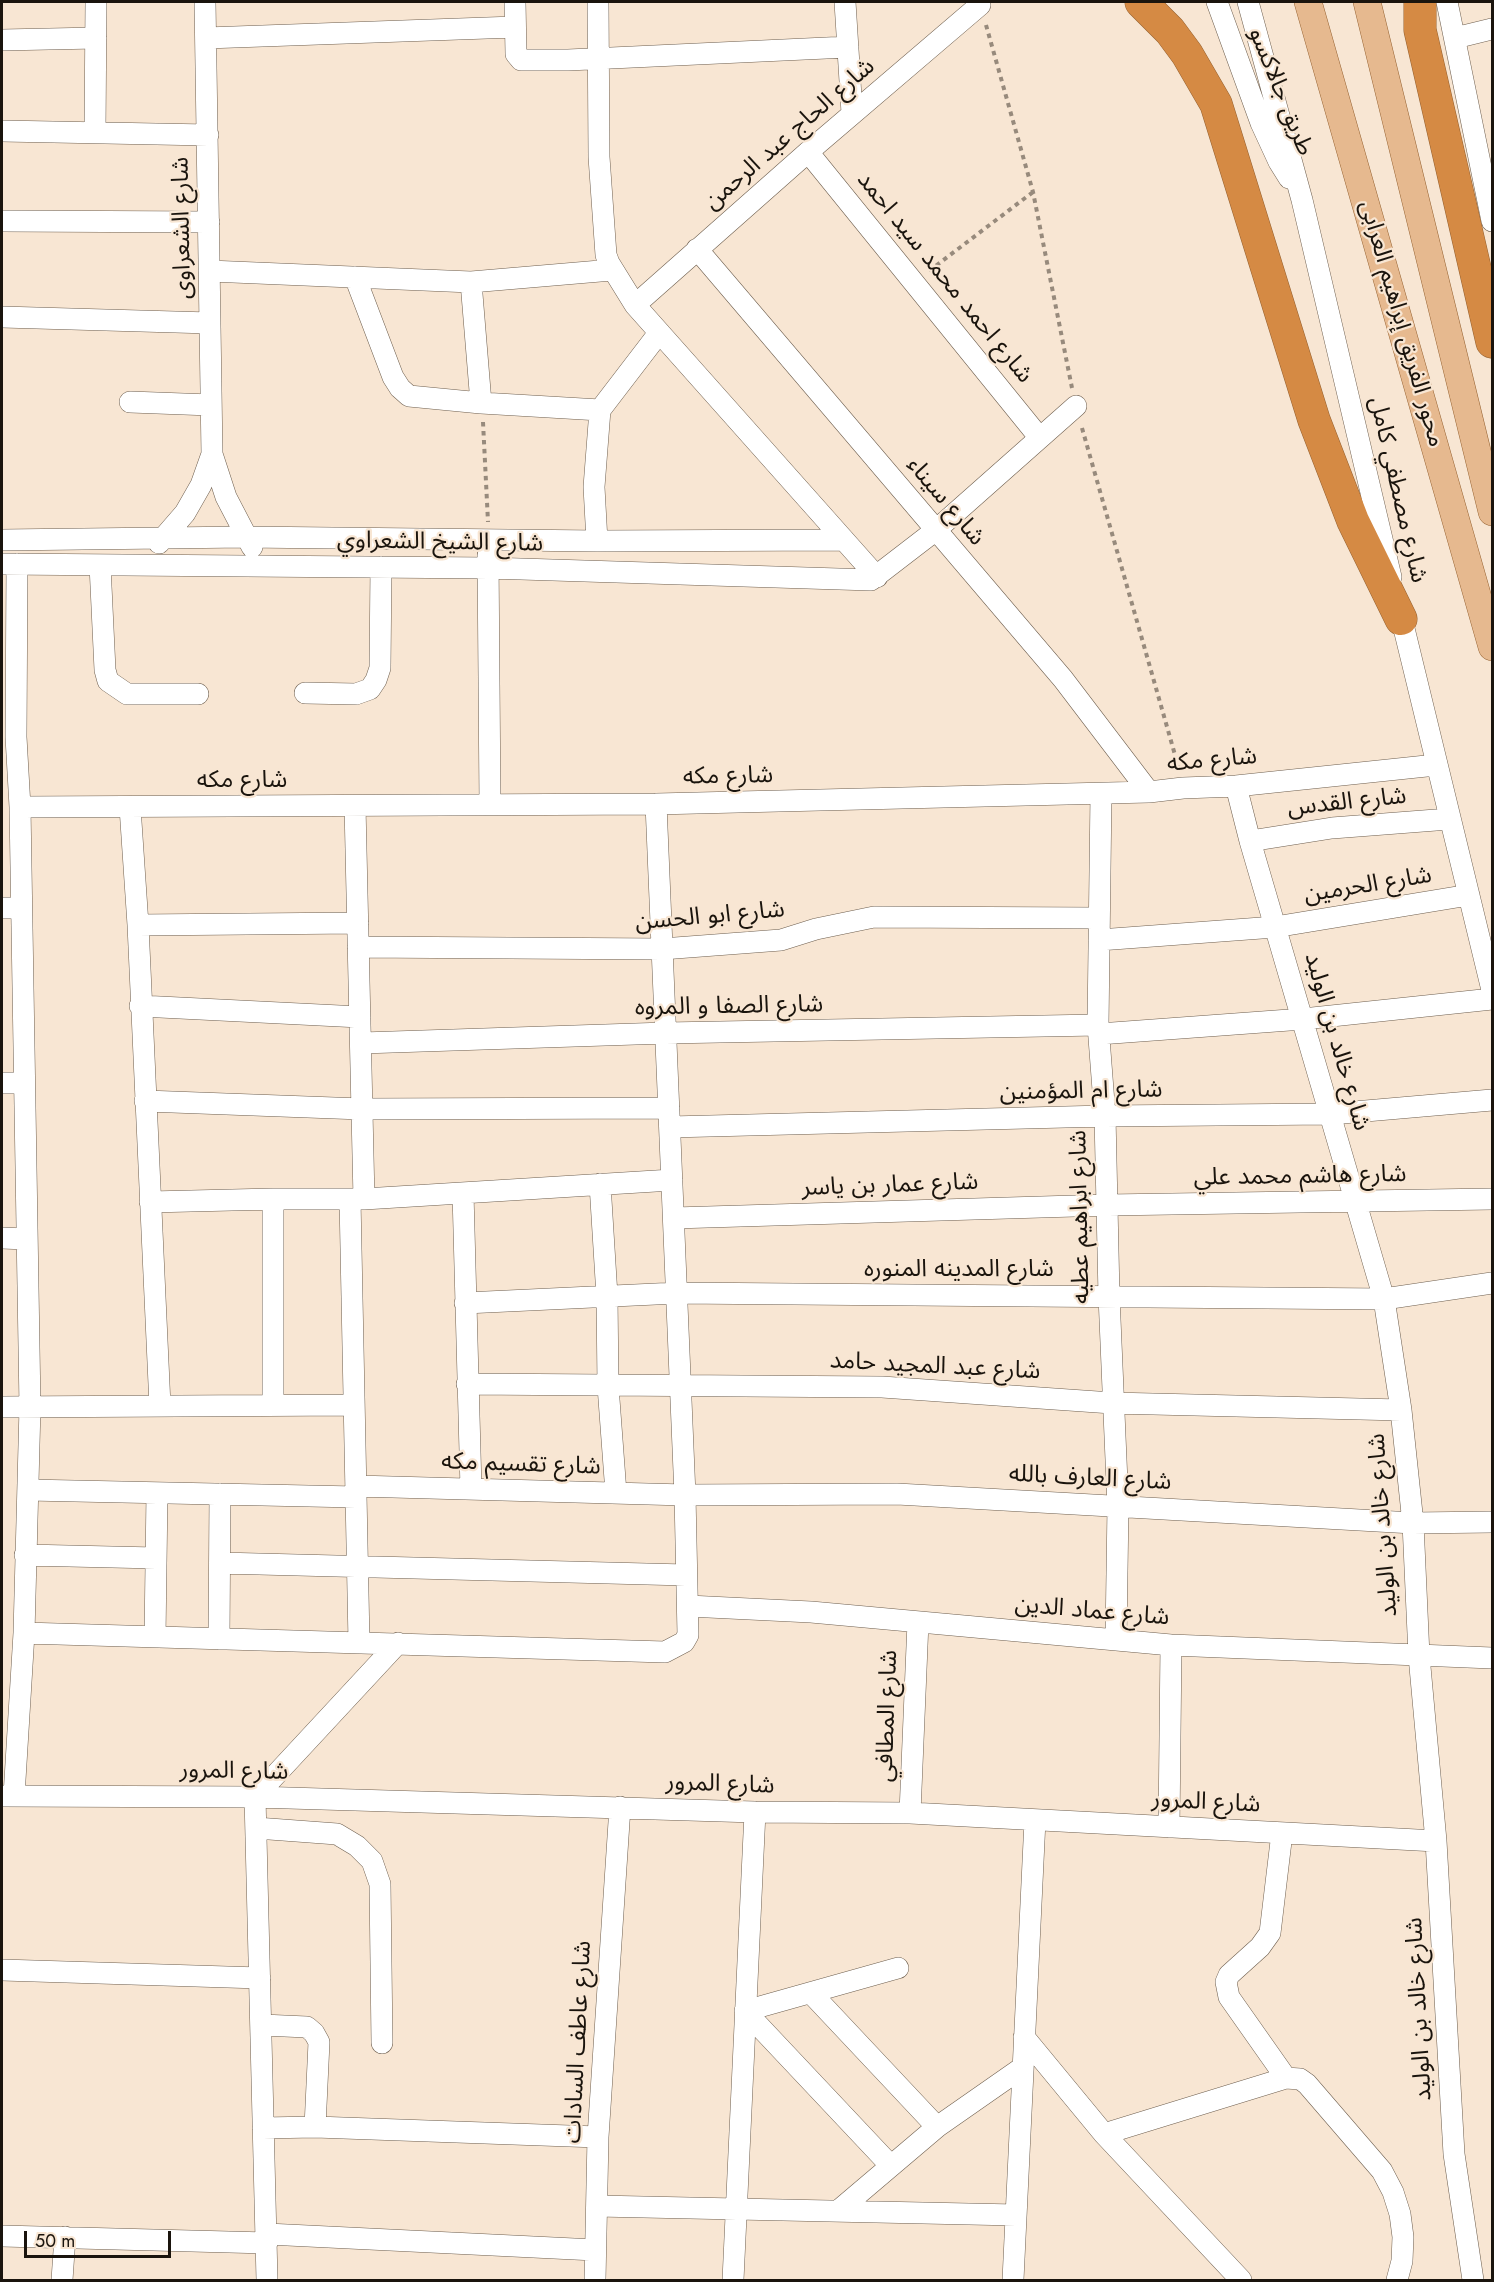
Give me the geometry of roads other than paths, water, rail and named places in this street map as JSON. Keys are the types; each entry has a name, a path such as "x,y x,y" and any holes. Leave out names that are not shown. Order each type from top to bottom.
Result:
{"highway":[{"path":"1141,2 1170,31 1187,54 1216,104 1314,420 1353,521 1401,619"},
{"path":"1420,16 1492,342"}],"main road":[{"name":"محور الفريق إبراهيم العرابى","path":"1308,2 1492,646"},
{"name":"محور الفريق إبراهيم العرابى","path":"1366,2 1492,512"}],"street":[{"path":"96,2 96,133"},
{"name":"شارع الشعراوى","path":"205,2 212,454 226,497 264,566"},
{"path":"515,2 516,54 521,60 848,47"},
{"path":"598,2 599,157 606,255 612,270 635,305 659,333 877,577 936,530 1076,406"},
{"path":"845,2 852,113"},
{"name":"طريق جالاكسو","path":"1216,2 1267,140 1302,200"},
{"name":"شارع مصطفي كامل","path":"1248,2 1302,200 1436,765 1492,990"},
{"path":"1447,2 1487,172 1492,221"},
{"name":"شارع الحاج عبد الرحمن","path":"635,305 852,113 981,5"},
{"path":"206,38 515,27"},
{"path":"1455,38 1492,29"},
{"path":"2,40 96,38"},
{"path":"2,131 208,135"},
{"name":"شارع احمد محمد سيد احمد","path":"808,152 1039,437"},
{"path":"2,220 209,222"},
{"name":"شارع سيناء","path":"697,249 1063,679 1149,792"},
{"path":"209,271 471,282 612,270"},
{"path":"355,277 393,377 400,388 410,396 600,410"},
{"path":"471,282 481,403"},
{"path":"2,317 210,323"},
{"path":"597,541 594,487 600,410 659,333"},
{"path":"130,402 211,405"},
{"name":"شارع الشعراوى","path":"135,564 165,538 190,504 201,485 212,454"},
{"name":"شارع الشيخ الشعراوي","path":"2,540 246,537 597,541 844,540"},
{"path":"488,539 490,805"},
{"path":"8,1796 24,1633 30,1407 24,1083 11,908 20,807 9,737 9,564"},
{"name":"شارع الشيخ الشعراوي","path":"9,564 489,568 871,579 877,577"},
{"path":"100,565 105,670 108,681 127,694 198,694"},
{"path":"305,693 356,694 370,689 376,680 380,668 381,567"},
{"name":"شارع مكه","path":"20,807 656,804 1101,794 1236,786 1436,765"},
{"name":"شارع خالد بن الوليد","path":"1236,786 1250,841 1331,1114 1354,1203 1384,1299 1401,1410 1413,1523 1419,1656 1436,1841 1454,2154 1473,2280"},
{"name":"شارع ابراهيم عطيه","path":"1101,794 1098,1029 1105,1116 1108,1296 1118,1506 1116,1639"},
{"path":"24,1633 665,1652 684,1642 688,1635 685,1495 656,804"},
{"path":"355,806 362,1043 354,1405 359,1642"},
{"path":"130,807 138,925 160,1406"},
{"name":"شارع القدس","path":"1250,841 1332,828 1449,819"},
{"name":"شارع الحرمين","path":"1099,940 1275,927 1469,895"},
{"name":"شارع ابو الحسن","path":"358,947 662,950 781,940 816,929 874,917 1099,918"},
{"path":"138,925 358,923"},
{"name":"شارع الصفا و المروه","path":"362,1043 666,1033 1098,1029 1303,1019 1492,999"},
{"path":"140,1006 360,1017"},
{"path":"2,1083 24,1083"},
{"name":"شارع ام المؤمنين","path":"145,1101 669,1117 1331,1114 1492,1100"},
{"path":"150,1202 357,1199 672,1180"},
{"path":"600,1184 607,1296 608,1386 616,1493"},
{"path":"463,1193 471,1489"},
{"name":"شارع هاشم محمد علي","path":"1107,1205 1354,1203 1492,1199"},
{"path":"273,1200 273,1405"},
{"name":"شارع عمار بن ياسر","path":"674,1218 1107,1205"},
{"path":"2,1238 26,1239"},
{"name":"شارع المدينه المنوره","path":"465,1303 677,1293 1384,1299 1492,1283"},
{"name":"شارع عبد المجيد حامد","path":"467,1384 882,1387 1112,1403 1401,1410"},
{"path":"2,1407 354,1405"},
{"name":"شارع تقسيم مكه","path":"28,1490 220,1494 471,1489 685,1495"},
{"path":"154,1637 157,1492"},
{"path":"219,1639 220,1494"},
{"name":"شارع العارف بالله","path":"685,1495 897,1494 1413,1523 1492,1521"},
{"path":"25,1555 156,1558"},
{"path":"220,1563 686,1575"},
{"name":"شارع عماد الدين","path":"688,1606 811,1612 1172,1645 1492,1658"},
{"name":"شارع المطافي","path":"910,1813 918,1622"},
{"path":"267,2280 255,1797 398,1643"},
{"path":"1169,1827 1172,1645"},
{"name":"شارع المرور","path":"8,1796 255,1797 755,1812 910,1813 1436,1841"},
{"name":"شارع عاطف السادات","path":"595,2280 598,2137 620,1807"},
{"path":"733,2280 755,1812"},
{"path":"1013,2280 1035,1820"},
{"path":"256,1828 337,1834 357,1845 372,1861 380,1884 382,2043"},
{"path":"1282,1833 1270,1933 1260,1947 1229,1975 1226,1982 1229,1997 1286,2078"},
{"path":"746,2011 898,1968"},
{"path":"2,1970 260,1978"},
{"path":"810,1993 936,2127"},
{"path":"746,2011 891,2166"},
{"path":"262,2025 307,2027 319,2042 315,2127"},
{"path":"1024,2037 1104,2134 1241,2280"},
{"path":"838,2211 936,2127 1023,2067"},
{"path":"1104,2134 1286,2078 1300,2079 1307,2084 1382,2171 1393,2192 1400,2214 1403,2237 1402,2261 1397,2280"},
{"path":"263,2128 315,2127 598,2137"},
{"path":"597,2206 1016,2215"},
{"path":"2,2236 267,2239 595,2250"},
{"path":"62,2280 65,2237"}]}
